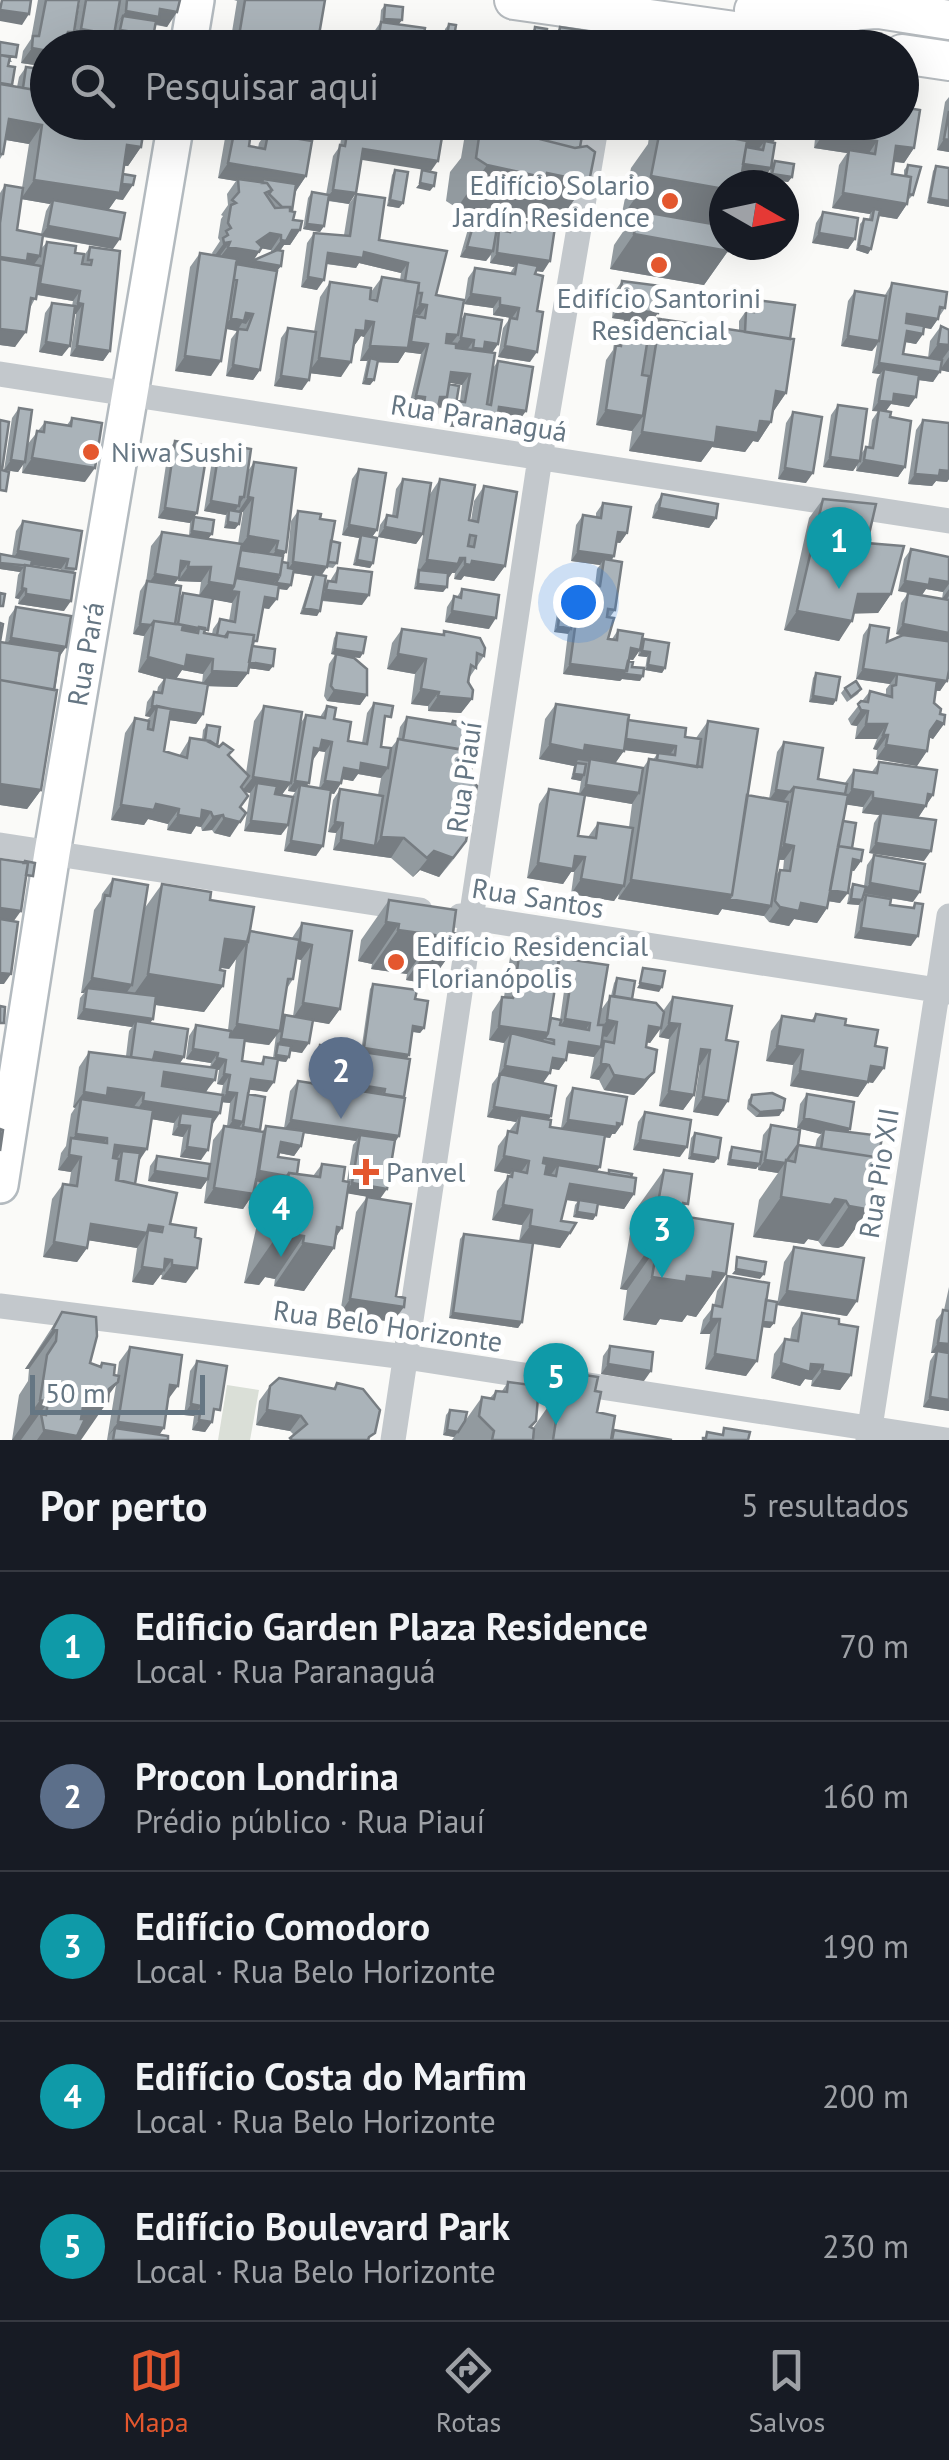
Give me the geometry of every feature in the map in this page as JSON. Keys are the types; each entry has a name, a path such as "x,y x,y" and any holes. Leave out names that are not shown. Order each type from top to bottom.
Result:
{"main road":[{"path":"514,0 619,20 703,30"},
{"path":"696,0 790,15 876,9"},
{"path":"818,0 949,20"},
{"path":"919,57 949,61"}],"street":[{"path":"191,30 196,0"},
{"name":"Rua Pará","path":"0,1185 173,140"},
{"name":"Rua Piauí","path":"393,1440 540,458 594,140"},
{"name":"Rua Paranaguá","path":"0,374 949,521"},
{"name":"Rua Santos","path":"0,845 943,991"},
{"name":"Rua Pio XII","path":"869,1433 943,991 949,916"},
{"name":"Rua Belo Horizonte","path":"0,1306 406,1357 869,1433 946,1440"}],"shaded area":[{"path":"227,1385 259,1390 250,1440 218,1440"}],"building":[{"path":"2,0 31,0 29,14 0,10"},
{"path":"46,0 79,0 74,30 40,30"},
{"path":"86,0 120,0 115,30 81,29"},
{"path":"127,0 180,0 177,12 160,9 159,17 126,11"},
{"path":"245,0 325,0 320,30 240,30"},
{"path":"385,5 403,7 402,20 384,19"},
{"path":"123,16 156,21 154,30 120,30"},
{"path":"381,22 425,28 425,30 380,30"},
{"path":"0,42 18,45 16,57 0,55"},
{"path":"0,55 10,57 8,66 15,67 12,85 0,83"},
{"path":"26,67 30,68 30,89 23,88"},
{"path":"0,84 30,89 30,123 9,119 0,154"},
{"path":"949,111 949,140 944,139"},
{"path":"40,140 142,140 141,147 127,145 120,193 34,180"},
{"path":"233,140 250,140 249,146 265,149 267,140 312,141 306,176 228,163"},
{"path":"346,140 442,140 438,161 363,149 356,193 333,190 340,145 345,146"},
{"path":"479,140 543,140 575,148 587,146 595,152 590,177 585,181 547,173 546,178 487,165 476,158"},
{"path":"543,140 581,140 580,147"},
{"path":"658,140 747,141 742,170 709,170 709,186 651,176"},
{"path":"870,140 915,140 914,148 896,146 892,174 911,177 907,204 843,193 849,150 875,154 877,141"},
{"path":"765,141 775,143 771,168 743,164 746,147 763,150"},
{"path":"775,161 794,164 793,170 773,170"},
{"path":"908,165 921,167 913,195 909,194 911,177 906,176"},
{"path":"936,166 949,168 949,201 930,198"},
{"path":"395,170 408,172 403,203 390,200"},
{"path":"422,170 436,173 434,186 420,183"},
{"path":"123,174 135,176 133,185 122,184"},
{"path":"238,179 267,183 272,190 265,193 275,208 290,207 295,212 293,220 302,221 300,230 292,230 286,241 281,240 281,235 270,233 257,242 262,247 259,252 228,247 230,242 224,243 223,238 231,228 228,223 231,205 236,203 232,200 239,192"},
{"path":"263,179 296,184 292,211 269,194 272,190 262,183"},
{"path":"5,185 23,188 17,230 43,235 40,256 28,254 27,261 0,257"},
{"path":"312,192 329,195 324,226 307,224"},
{"path":"356,194 385,198 379,240 447,251 436,295 464,300 458,335 447,334 446,343 495,353 487,404 491,405 498,361 533,367 526,411 499,407 498,414 490,413 489,421 454,416 457,401 465,402 470,374 451,372 447,397 440,397 437,413 423,411 425,397 416,396 428,344 411,342 415,316 425,318 427,305 420,304 419,283 405,281 408,263 364,252 363,258 328,253 324,280 308,277 314,233 350,236"},
{"path":"53,200 125,213 120,239 48,226"},
{"path":"874,209 880,210 871,249 859,245 864,219 872,220"},
{"path":"638,211 709,223 709,248 634,234"},
{"path":"823,212 858,218 855,239 819,233"},
{"path":"475,219 498,222 493,251 467,247"},
{"path":"511,220 555,227 550,261 497,253 499,230 510,232"},
{"path":"47,242 76,246 75,253 84,254 82,264 91,265 90,247 120,251 110,351 77,346 83,304 78,303 80,291 40,284"},
{"path":"283,251 281,266 252,261"},
{"path":"200,253 237,259 221,361 185,356"},
{"path":"0,259 41,266 26,332 0,329"},
{"path":"517,262 538,266 535,274 543,276 537,311 543,312 537,352 505,346 510,318 517,319 519,308 500,305 500,298 471,294 475,268 515,274"},
{"path":"236,264 277,271 260,370 233,365 238,329 247,330 253,314 246,313 244,321 231,318"},
{"path":"382,277 419,283 408,348 370,346 374,322 366,321 365,331 356,330 351,362 319,358 330,282 371,288 370,299 377,301"},
{"path":"622,281 661,286 658,313 619,308"},
{"path":"892,283 947,292 945,308 940,307 938,319 907,314 906,323 924,326 923,334 907,331 903,354 942,360 940,372 879,363"},
{"path":"855,291 886,296 879,341 848,336"},
{"path":"756,300 795,305 790,339 745,332 746,311 754,312"},
{"path":"52,303 75,306 70,346 46,342"},
{"path":"465,314 502,320 498,344 485,342 484,349 473,348 474,340 461,338"},
{"path":"650,318 660,319 651,333 648,332"},
{"path":"660,319 794,339 786,393 776,391 771,422 760,421 758,433 717,427 715,443 642,432"},
{"path":"625,321 650,325 642,375 649,376 643,416 606,410 616,345 621,346"},
{"path":"941,326 949,330 949,345 938,344"},
{"path":"288,328 316,332 309,380 281,376"},
{"path":"370,358 378,360 374,380 366,378"},
{"path":"884,369 919,375 916,397 894,394 893,402 879,401"},
{"path":"449,384 459,386 456,404 444,402"},
{"path":"838,405 867,409 860,461 830,457"},
{"path":"19,408 32,410 25,462 11,460"},
{"path":"879,410 891,412 890,417 911,421 905,467 864,460 866,447 873,448"},
{"path":"793,412 822,417 813,473 785,468"},
{"path":"72,418 102,423 95,468 32,458 37,431 44,432 45,422 71,426"},
{"path":"0,420 9,422 2,470 9,472 6,491 0,490"},
{"path":"923,420 949,423 949,471 940,470 939,476 915,474"},
{"path":"175,441 208,446 197,513 165,508"},
{"path":"220,444 251,449 244,497 240,497 239,506 211,501"},
{"path":"254,462 296,468 286,552 276,550 278,541 248,536 253,498 248,497"},
{"path":"359,469 386,473 377,530 349,525"},
{"path":"403,479 431,483 423,534 385,527 387,515 397,517"},
{"path":"440,479 475,485 469,520 478,522 484,486 517,492 505,566 472,561 471,565 465,564 465,558 460,558 458,564 427,560","holes":["470,535 476,536 474,547 468,546"]},
{"path":"662,494 718,504 716,518 659,508"},
{"path":"823,499 876,504 867,543 904,546 891,594 858,594 852,621 797,611"},
{"path":"603,503 631,507 627,533 618,532 614,556 578,551 583,515 601,518"},
{"path":"229,510 241,512 239,524 228,522"},
{"path":"298,511 321,514 320,519 335,521 327,567 293,562"},
{"path":"194,517 214,520 212,534 192,531"},
{"path":"23,521 82,531 76,569 66,568 68,559 18,551"},
{"path":"162,532 242,544 234,586 209,582 211,567 188,567 189,562 181,561 179,578 155,574"},
{"path":"361,535 377,538 373,563 357,560"},
{"path":"331,541 340,543 337,563 328,562"},
{"path":"911,549 949,557 949,582 930,579 929,585 905,581"},
{"path":"241,550 283,556 280,575 238,568"},
{"path":"0,554 32,560 31,566 0,563"},
{"path":"604,559 622,562 615,610 608,609 607,617 614,618 608,639 617,640 618,630 643,634 640,650 631,648 627,671 570,664 579,599 584,584 600,586"},
{"path":"282,562 294,569 291,585 276,583"},
{"path":"25,565 75,573 71,601 26,594 22,588"},
{"path":"338,568 372,572 369,595 326,590 328,581 336,582"},
{"path":"419,570 448,573 447,587 418,584"},
{"path":"314,574 326,576 320,611 304,608"},
{"path":"236,578 279,585 277,599 265,597 257,641 253,641 254,635 217,635 220,619 235,622 239,592 231,591"},
{"path":"147,581 181,586 175,624 140,624"},
{"path":"462,589 499,595 496,618 452,611 454,596 461,598"},
{"path":"183,593 213,598 208,630 178,624"},
{"path":"908,593 949,600 949,633 903,624"},
{"path":"561,602 575,604 571,629 558,626"},
{"path":"16,607 71,616 66,647 11,638"},
{"path":"154,621 183,625 182,630 198,633 199,627 205,628 204,633 227,637 228,632 254,635 248,673 212,671 213,659 187,655 185,667 148,657"},
{"path":"870,625 889,628 887,642 903,635 947,641 948,637 947,681 863,669"},
{"path":"402,629 480,638 484,656 477,653 476,668 471,665 468,682 473,690 472,699 438,696 439,692 421,689 426,659 398,654"},
{"path":"337,633 366,637 363,653 335,649"},
{"path":"644,639 669,643 665,668 648,665 650,652 642,651"},
{"path":"0,642 60,651 54,690 0,680"},
{"path":"252,646 275,649 273,666 249,662"},
{"path":"336,654 354,658 367,669 367,695 334,690 331,686"},
{"path":"628,661 633,662 632,667 644,668 643,676 625,674"},
{"path":"816,673 840,677 836,700 813,696"},
{"path":"897,674 937,681 934,703 941,709 940,714 945,715 944,724 937,721 930,731 927,751 886,745 888,735 883,735 887,724 866,724 868,711 861,710 858,704 868,702 870,691 892,697"},
{"path":"165,677 208,684 203,714 152,706 154,692 162,693"},
{"path":"0,680 57,690 41,790 0,784"},
{"path":"856,681 861,689 851,697 845,688"},
{"path":"374,703 393,706 391,717 385,716 381,747 391,748 388,768 361,763 360,771 344,768 341,783 325,781 332,742 322,740 320,749 314,748 309,783 295,781 306,715 325,718 327,706 336,708 334,719 351,722 348,741 367,744"},
{"path":"556,704 629,715 624,751 585,745 584,751 550,744"},
{"path":"157,706 171,709 164,751 187,758 190,738 210,741 219,747 223,743 233,750 228,755 249,776 241,787 248,796 240,807 246,813 240,822 223,815 213,817 211,812 202,810 201,819 178,815 179,809 156,804 154,810 121,805 135,718 149,721 148,729 153,730"},
{"path":"264,706 302,712 291,783 253,777"},
{"path":"407,717 469,727 465,750 403,740"},
{"path":"628,720 686,728 685,737 701,739 697,767 657,760 658,753 675,755 676,746 626,739"},
{"path":"708,721 758,729 732,895 631,880 649,759 702,767"},
{"path":"452,724 473,724 472,731"},
{"path":"207,725 220,727 217,746 205,740"},
{"path":"398,739 475,752 469,778 477,786 466,841 453,858 434,851 427,858 404,838 381,837"},
{"path":"784,742 823,748 818,779 847,784 845,794 794,787 790,792 776,790"},
{"path":"590,759 643,768 639,793 586,785"},
{"path":"879,762 937,770 933,795 928,794 926,806 873,798 873,792 852,789 854,770 877,773"},
{"path":"576,763 586,764 584,775 574,774"},
{"path":"257,783 277,786 275,794 293,797 288,825 251,821"},
{"path":"300,785 331,790 323,846 291,841"},
{"path":"794,787 848,795 827,908 801,903 799,911 780,907 775,901 780,870 790,871 794,846 784,844"},
{"path":"340,789 383,796 375,846 341,840 343,823 335,822"},
{"path":"549,789 585,795 578,836 596,838 598,823 633,828 624,886 581,879 585,857 575,856 573,869 538,863"},
{"path":"747,795 788,802 771,906 729,899"},
{"path":"881,813 936,820 931,851 876,843"},
{"path":"843,821 856,823 852,848 838,846"},
{"path":"838,846 863,850 861,861 853,859 848,893 830,890"},
{"path":"874,855 925,864 920,892 870,883"},
{"path":"0,859 28,863 21,911 0,908"},
{"path":"25,861 35,863 33,876 26,875"},
{"path":"113,879 148,885 132,985 92,978 105,895 110,896"},
{"path":"162,884 211,892 210,900 254,907 248,942 225,939 220,970 225,971 223,986 148,974"},
{"path":"853,884 866,887 862,900 851,899"},
{"path":"866,895 891,899 890,905 914,908 915,903 923,904 918,936 861,928"},
{"path":"389,900 456,910 453,933 458,934 457,944 434,941 435,935 398,930 399,924 386,922"},
{"path":"0,919 18,922 11,974 0,973"},
{"path":"302,923 352,931 340,1009 303,1003 312,945 299,942 293,979 288,979 280,1031 237,1024 250,931 300,940"},
{"path":"521,943 561,949 548,1033 499,1026 502,997 513,998"},
{"path":"559,958 608,965 598,1025 604,1025 601,1047 569,1042 566,1060 553,1058 550,1073 505,1066 511,1033 554,1044 554,1040 545,1038 551,1018 561,1020 560,1025 589,1030 590,1023 565,1019 571,981 556,979"},
{"path":"643,968 665,971 662,987 640,983"},
{"path":"617,978 635,981 632,999 614,996"},
{"path":"373,984 417,990 415,999 428,1001 424,1028 413,1026 409,1055 364,1048"},
{"path":"87,988 156,996 153,1019 84,1009"},
{"path":"610,996 656,1003 664,1012 661,1028 649,1026 646,1047 657,1050 654,1072 645,1080 614,1075 609,1065 601,1063 604,1041 614,1043 617,1022 607,1020"},
{"path":"673,997 732,1006 726,1040 738,1042 728,1101 703,1097 710,1050 701,1049 694,1095 669,1091 680,1024 669,1023"},
{"path":"0,1006 5,1007 4,1023 0,1023"},
{"path":"816,1014 846,1019 845,1025 878,1030 875,1046 887,1048 884,1068 871,1066 868,1082 800,1071 803,1050 777,1046 782,1016 814,1021"},
{"path":"285,1015 313,1020 309,1043 281,1039"},
{"path":"136,1021 188,1029 184,1057 155,1052 153,1060 131,1057"},
{"path":"196,1025 231,1031 230,1037 245,1038 242,1061 263,1064 264,1057 278,1059 274,1082 251,1079 243,1122 233,1120 237,1093 227,1092 230,1075 224,1074 226,1060 217,1058 218,1053 193,1049"},
{"path":"278,1044 291,1046 289,1057 276,1055"},
{"path":"320,1045 335,1047 333,1056 348,1059 349,1050 410,1059 404,1097 384,1094 385,1089 347,1083 347,1089 313,1084"},
{"path":"89,1052 217,1068 215,1080 164,1072 162,1086 223,1095 220,1113 143,1101 144,1093 108,1088 107,1096 84,1092"},
{"path":"500,1074 556,1086 551,1116 494,1107"},
{"path":"298,1081 405,1098 399,1136 291,1120"},
{"path":"573,1088 627,1097 622,1124 617,1123 617,1127 568,1120"},
{"path":"772,1093 785,1099 783,1110 760,1112 750,1104 752,1095"},
{"path":"248,1094 265,1097 260,1130 243,1127"},
{"path":"807,1094 854,1102 850,1129 804,1118"},
{"path":"81,1099 153,1110 147,1149 115,1145 113,1158 119,1159 116,1180 177,1193 170,1224 196,1228 195,1237 201,1239 197,1268 172,1265 172,1260 165,1259 164,1270 142,1267 148,1230 162,1232 163,1227 149,1225 147,1233 91,1224 87,1248 54,1242 63,1184 77,1186 81,1157 69,1155 71,1138 107,1143 107,1138 76,1134"},
{"path":"645,1112 691,1120 687,1147 640,1140"},
{"path":"181,1113 213,1117 208,1150 187,1147 190,1126 179,1125"},
{"path":"520,1115 551,1120 550,1127 605,1135 600,1167 544,1158 545,1174 556,1176 558,1165 636,1178 634,1194 570,1184 561,1221 576,1223 570,1233 530,1226 532,1210 503,1205 508,1176 512,1177 513,1170 527,1173 529,1161 504,1156 508,1131 517,1133"},
{"path":"771,1125 800,1130 798,1145 785,1163 765,1160"},
{"path":"224,1126 264,1132 254,1194 214,1188"},
{"path":"266,1126 304,1131 301,1146 281,1142 278,1157 299,1160 297,1174 259,1171"},
{"path":"824,1129 882,1136 877,1170 875,1157 821,1149"},
{"path":"695,1133 721,1138 718,1158 692,1154"},
{"name":"Panvel","path":"360,1135 395,1140 387,1189 352,1183"},
{"path":"798,1145 875,1157 871,1206 866,1209 835,1199 831,1205 781,1197 786,1160 795,1162"},
{"path":"732,1147 762,1152 760,1164 730,1160"},
{"path":"122,1151 140,1153 135,1184 118,1180"},
{"path":"157,1156 210,1164 208,1179 155,1171"},
{"path":"322,1164 345,1167 343,1181 349,1182 342,1228 337,1227 334,1248 303,1243 304,1236 290,1234 289,1242 274,1240 289,1173 320,1177"},
{"path":"609,1170 632,1174 609,1174"},
{"path":"664,1170 692,1174 688,1204 683,1203 681,1216 733,1224 726,1274 713,1272 712,1279 687,1276 686,1282 652,1277 657,1247 650,1247"},
{"path":"256,1180 261,1181 258,1196 253,1195"},
{"path":"367,1197 411,1204 396,1296 405,1298 404,1307 350,1299"},
{"path":"579,1200 598,1203 596,1215 577,1212"},
{"path":"464,1234 533,1243 522,1322 453,1313"},
{"path":"794,1247 864,1258 857,1301 787,1291"},
{"path":"737,1257 766,1262 764,1274 736,1269"},
{"path":"727,1276 769,1283 757,1361 715,1354 720,1319 711,1319 713,1305 722,1307"},
{"path":"766,1300 777,1302 774,1323 763,1322"},
{"path":"943,1310 949,1311 949,1344 938,1343"},
{"path":"62,1312 96,1317 97,1336 90,1363 101,1367 102,1363 115,1365 114,1375 119,1376 109,1389 108,1401 85,1395 81,1419 85,1419 77,1436 44,1430 41,1414 46,1415 48,1402 40,1400 47,1355 56,1341 57,1330 53,1329"},
{"path":"802,1313 839,1319 839,1324 858,1327 851,1375 822,1371 823,1365 811,1364 810,1372 781,1363 785,1339 798,1341"},
{"path":"610,1346 653,1352 651,1371 608,1364"},
{"path":"130,1347 182,1355 178,1386 170,1385 164,1428 118,1422"},
{"path":"937,1351 949,1353 949,1400 930,1397"},
{"path":"197,1361 227,1366 220,1410 214,1409 212,1422 199,1420 201,1406 191,1404"},
{"path":"578,1374 598,1377 595,1391 601,1392 597,1412 615,1416 611,1440 553,1440 561,1388 574,1390"},
{"path":"279,1378 335,1389 337,1383 363,1389 380,1410 375,1433 368,1440 292,1440 307,1424 301,1416 267,1410 270,1386"},
{"path":"508,1382 539,1386 536,1421 530,1427 534,1429 533,1440 492,1440 494,1431 479,1416 482,1397 494,1399 496,1391 507,1392"},
{"path":"450,1410 467,1412 458,1432 447,1430"},
{"path":"115,1428 168,1436 168,1440 113,1440"},
{"path":"724,1428 750,1432 748,1440 703,1440 707,1432 723,1435"},
{"path":"614,1430 672,1440 612,1440"}],"place":[{"name":"Edifício Solario Jardín Residence","path":"670,201"},
{"name":"Edifício Santorini Residencial","path":"659,265"},
{"name":"Niwa Sushi","path":"91,452"},
{"name":"Edificio Garden Plaza Residence","path":"839,589"},
{"name":"Edifício Residencial Florianópolis","path":"396,962"},
{"name":"Procon Londrina","path":"341,1119"},
{"name":"Panvel","path":"366,1172"},
{"name":"Edifício Costa do Marfim","path":"281,1257"},
{"name":"Edifício Comodoro","path":"662,1278"},
{"name":"Edifício Boulevard Park","path":"556,1425"}]}
